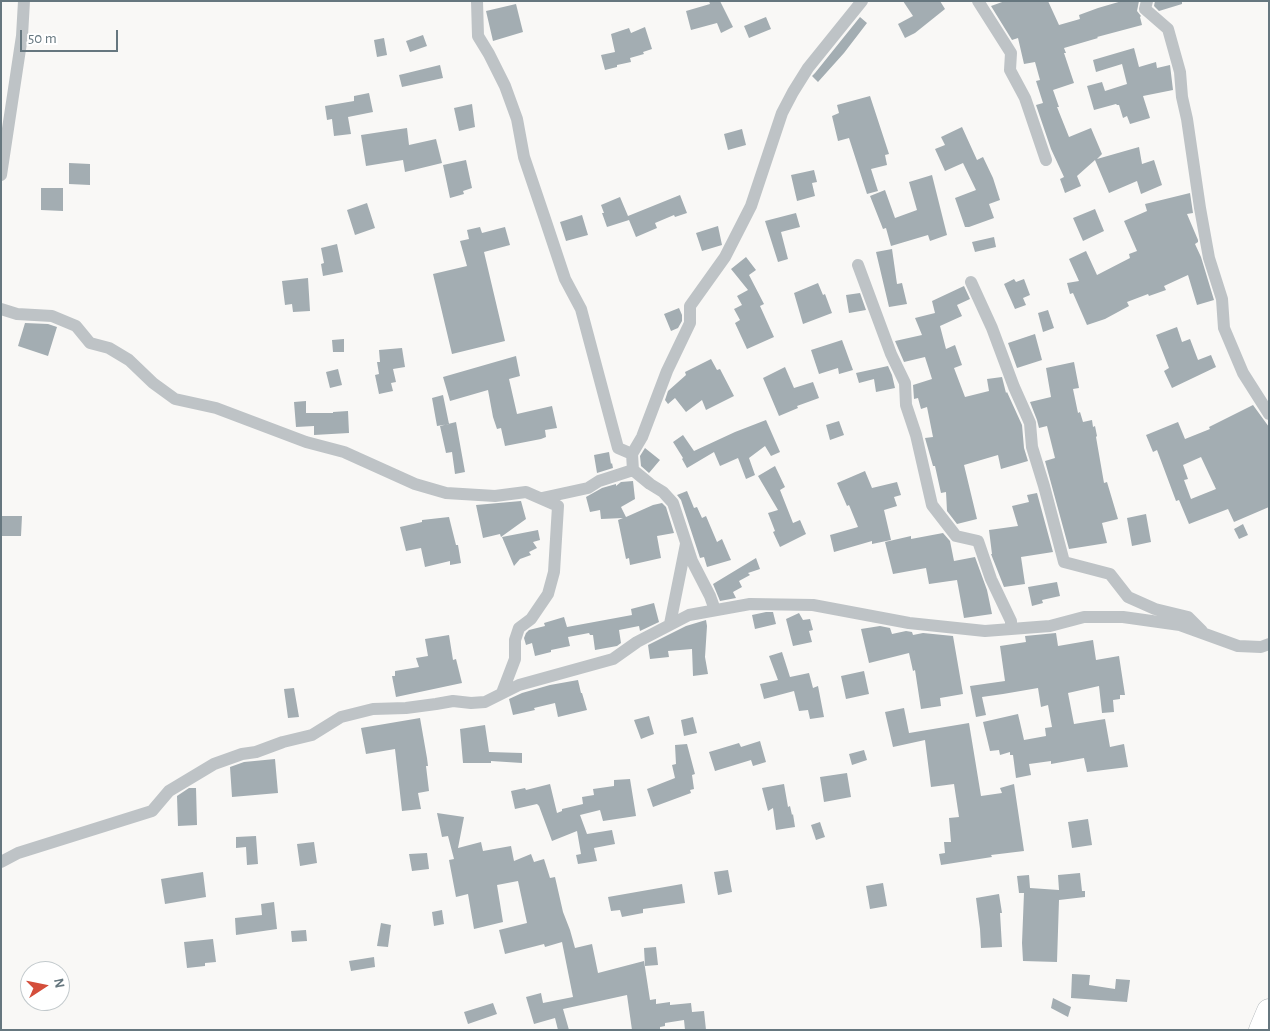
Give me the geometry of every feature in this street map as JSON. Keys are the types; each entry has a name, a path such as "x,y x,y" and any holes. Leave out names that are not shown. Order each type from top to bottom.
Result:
{"highway":[{"path":"1261,1030 1269,1011"}],"street":[{"path":"1,175 22,36 24,1"},
{"path":"477,1 478,36 505,86 517,119 524,157 565,279 581,309 618,448 632,454"},
{"path":"715,610 692,561 673,503 663,492 633,470 632,454 642,437 667,371 690,323 690,306 725,256 751,206 782,113 808,68 862,1"},
{"path":"978,1 1011,53 1010,70 1025,98 1046,160"},
{"path":"1148,1 1145,9 1168,29 1180,72 1182,97 1200,208 1210,258 1222,299 1224,328 1243,373 1269,414"},
{"path":"858,265 905,384 906,405 916,435 932,505 956,536 978,541 991,579 1011,621 1011,629"},
{"path":"971,282 992,328 1030,423 1032,448 1064,562 1110,574 1128,597 1155,609 1188,617 1207,635"},
{"path":"1,309 17,314 52,316 76,326 90,343 109,348 128,360 175,399 216,408 306,442 344,452 415,484 446,493 495,496 526,492 558,506"},
{"path":"558,506 599,481 633,470"},
{"path":"542,498 588,488"},
{"path":"502,692 515,659 515,640 520,628 531,618 548,594 554,572 558,506"},
{"path":"670,624 686,544"},
{"path":"1,862 18,853 152,811 169,791 214,764 242,754 256,752 283,742 312,735 341,718 373,709 414,707 453,700 471,703 485,702 519,685 613,659 637,642 689,614 750,604 813,605 941,627 984,632 1050,626 1084,617 1123,616 1180,626 1238,646 1269,644"}],"building":[{"path":"709,1 720,1 733,27 721,33 717,23 691,30 686,11 710,4"},
{"path":"903,1 940,1 945,9 915,33 905,38 898,24 913,16"},
{"path":"1005,1 1048,1 1059,25 1080,19 1079,15 1098,8 1122,1 1139,1 1137,11 1141,16 1142,25 1064,48 1074,83 1053,90 1059,107 1057,107 1069,137 1091,128 1102,154 1097,159 1139,147 1142,164 1154,160 1162,185 1141,194 1137,181 1109,193 1095,160 1077,176 1081,186 1065,193 1060,179 1064,177 1051,149 1036,105 1043,103 1036,81 1040,80 1035,62 1024,64 1018,38 1012,40 991,6"},
{"path":"1155,1 1182,1 1182,4 1159,11 1154,6"},
{"path":"516,4 523,32 493,41 486,11"},
{"path":"766,17 771,29 749,38 744,26"},
{"path":"860,17 867,23 818,82 812,76"},
{"path":"645,27 652,49 643,52 644,54 630,58 631,62 605,70 601,55 615,52 611,34 629,28 631,33"},
{"path":"423,35 427,46 410,52 406,41"},
{"path":"384,38 387,55 377,57 374,40"},
{"path":"1134,48 1139,67 1156,62 1157,68 1170,65 1173,90 1143,96 1150,118 1130,124 1127,116 1123,118 1119,105 1116,104 1094,110 1087,86 1102,82 1105,91 1127,84 1122,64 1096,72 1093,60"},
{"path":"440,65 443,78 402,87 399,75"},
{"path":"369,93 373,112 348,117 351,134 334,136 332,119 327,120 325,106 354,101 354,96"},
{"path":"870,96 889,154 885,155 887,165 871,169 878,191 867,194 849,138 838,141 832,116 839,113 837,105"},
{"path":"472,104 475,127 459,131 454,108"},
{"path":"962,127 977,160 983,157 993,178 1000,200 989,204 994,218 969,227 965,227 955,198 976,190 963,163 945,171 935,149 945,145 941,137"},
{"path":"407,128 409,145 436,139 442,163 405,172 403,160 366,166 361,135"},
{"path":"742,129 746,145 728,150 724,134"},
{"path":"466,160 472,188 463,191 464,194 450,198 443,165"},
{"path":"69,163 90,164 90,185 69,184"},
{"path":"814,170 817,182 812,183 815,196 797,201 791,175"},
{"path":"932,175 947,235 930,241 928,235 891,246 886,228 883,229 870,196 885,190 895,218 917,210 909,182"},
{"path":"41,188 63,188 63,211 41,210"},
{"path":"1190,193 1193,213 1187,214 1198,240 1195,244 1201,257 1214,300 1197,305 1188,275 1164,286 1166,290 1127,302 1129,306 1105,319 1087,325 1073,293 1070,294 1067,283 1079,281 1069,259 1086,251 1097,275 1130,258 1129,254 1137,251 1124,221 1147,211 1145,204"},
{"path":"680,195 687,213 675,217 674,215 655,223 657,228 636,237 629,220 607,227 602,213 604,213 601,205 620,197 628,216"},
{"path":"367,203 375,228 355,235 347,210"},
{"path":"1095,209 1104,231 1083,241 1073,218"},
{"path":"796,213 800,227 781,232 788,259 778,262 765,221"},
{"path":"582,215 588,235 566,241 560,222"},
{"path":"718,226 722,245 702,251 696,233"},
{"path":"480,227 482,233 505,227 510,245 484,252 505,341 452,354 433,274 467,266 460,241 469,239 467,230"},
{"path":"994,237 996,247 975,252 972,242"},
{"path":"337,244 343,272 323,276 321,264 324,263 321,248"},
{"path":"892,249 897,284 902,283 907,304 889,307 876,252"},
{"path":"746,257 756,270 749,275 764,304 760,306 774,337 747,349 735,323 740,320 734,309 742,305 737,296 748,290 731,269"},
{"path":"308,278 310,311 293,312 292,304 285,305 282,281"},
{"path":"1014,279 1016,282 1024,279 1030,295 1023,298 1026,305 1015,309 1004,284"},
{"path":"818,283 823,295 825,294 832,313 803,324 794,293"},
{"path":"964,286 970,299 957,305 962,316 940,326 946,349 955,345 962,365 954,368 965,397 989,391 987,379 1002,377 1006,393 1022,425 1024,448 1028,461 1001,469 998,455 964,465 977,519 957,524 947,511 946,492 941,493 935,466 933,466 925,438 933,437 927,407 921,409 918,398 914,399 913,385 932,379 925,357 904,362 895,341 922,335 915,318 935,313 932,301"},
{"path":"860,293 866,310 849,313 846,295"},
{"path":"679,308 682,321 678,328 671,331 664,314"},
{"path":"1048,310 1054,328 1043,332 1038,313"},
{"path":"25,323 48,324 57,327 48,356 18,346"},
{"path":"1177,327 1182,342 1190,339 1198,360 1211,355 1216,367 1172,388 1164,371 1169,368 1156,335"},
{"path":"1035,334 1042,360 1017,368 1008,343"},
{"path":"344,339 344,352 333,352 332,340"},
{"path":"842,340 853,370 839,374 838,368 819,374 811,350"},
{"path":"402,348 405,367 393,369 396,382 391,383 393,391 379,394 375,375 379,374 377,362 380,362 379,350"},
{"path":"516,356 520,376 509,379 517,414 552,406 557,428 545,430 546,437 541,439 505,446 501,428 497,429 493,417 488,390 450,401 443,377"},
{"path":"711,359 717,370 720,369 734,396 706,410 702,400 686,412 675,398 668,404 665,400 668,391 686,375 685,372"},
{"path":"1074,362 1079,388 1073,389 1078,413 1080,412 1083,422 1092,420 1093,427 1095,426 1104,483 1107,482 1118,519 1102,523 1107,543 1069,549 1045,461 1055,458 1047,426 1039,428 1030,402 1051,397 1046,368"},
{"path":"888,366 895,388 876,392 874,379 859,383 856,373"},
{"path":"785,367 794,388 813,382 819,398 797,406 798,408 779,416 763,378"},
{"path":"338,369 342,385 330,388 326,372"},
{"path":"443,395 449,424 437,426 432,398"},
{"path":"306,401 306,413 348,411 349,433 314,435 314,426 296,427 294,402"},
{"path":"1253,405 1269,427 1269,507 1234,522 1228,509 1189,524 1179,500 1176,501 1157,450 1153,452 1146,435 1178,422 1185,439 1210,429 1209,427","holes":["1201,457 1216,489 1191,499 1184,480 1188,479 1183,465"]},
{"path":"766,420 780,452 771,456 765,446 749,458 755,475 746,479 738,458 720,466 714,452 687,468 673,442 683,435 694,451"},
{"path":"839,421 844,435 830,440 826,425"},
{"path":"456,422 465,472 455,474 452,452 446,453 440,426"},
{"path":"645,448 660,460 649,473 641,466 640,456"},
{"path":"609,452 613,468 597,473 594,455"},
{"path":"775,466 785,487 780,490 793,523 800,520 806,534 780,547 773,532 775,531 768,513 778,510 758,476"},
{"path":"865,471 872,488 897,482 901,495 894,497 897,506 884,510 891,540 872,544 872,541 834,552 830,535 858,527 837,483"},
{"path":"633,481 635,499 621,507 626,517 662,503 666,507 674,533 657,536 661,558 630,565 629,558 626,559 618,520 623,518 601,519 600,510 590,512 586,497 602,488 616,484 616,486 621,482"},
{"path":"687,491 694,508 697,507 702,518 706,516 717,542 722,539 731,560 707,567 704,557 700,558 681,500 677,495"},
{"path":"1037,493 1053,552 1021,557 1025,584 1004,587 991,554 989,530 1018,526 1012,506 1029,502 1027,495"},
{"path":"521,501 526,519 501,537 500,534 483,538 476,505"},
{"path":"1146,514 1151,542 1132,546 1127,518"},
{"path":"1,516 22,516 21,536 1,536"},
{"path":"449,517 456,545 458,545 461,563 450,565 450,561 425,567 421,548 406,551 400,527 422,522 422,520"},
{"path":"1243,524 1248,535 1239,539 1234,529"},
{"path":"538,530 540,540 533,542 537,548 529,552 531,555 520,559 514,566 502,537"},
{"path":"943,533 950,541 954,561 975,557 987,590 992,614 964,618 957,580 929,584 926,568 893,574 885,542 911,536 911,539"},
{"path":"756,558 760,569 748,573 750,575 739,581 742,587 733,592 736,598 720,601 713,584"},
{"path":"1057,582 1060,596 1042,600 1043,603 1032,606 1028,587"},
{"path":"654,603 659,622 640,631 639,626 619,630 621,643 617,646 595,650 593,635 589,633 568,637 570,646 535,656 532,643 526,645 524,638 526,633 529,630 545,626 544,623 564,617 567,627 632,615 631,609"},
{"path":"773,612 776,624 755,629 752,615"},
{"path":"799,613 803,620 810,619 813,630 809,631 812,642 793,646 786,619"},
{"path":"706,620 705,657 708,674 693,676 692,649 668,651 669,657 650,659 648,645 686,626"},
{"path":"880,626 890,628 892,634 906,631 912,632 913,635 923,633 953,636 963,694 940,698 941,706 921,709 915,670 913,671 909,653 869,663 861,629"},
{"path":"1056,633 1058,646 1093,640 1096,660 1119,656 1125,695 1120,695 1120,699 1113,700 1114,712 1102,713 1099,686 1068,693 1074,724 1105,719 1110,747 1124,744 1128,767 1087,772 1084,758 1051,764 1051,761 1029,764 1031,775 1016,778 1013,755 1010,755 1010,752 1000,755 999,750 990,751 983,722 1018,714 1024,740 1046,736 1045,728 1052,727 1048,705 1041,707 1038,688 982,697 986,715 976,717 970,686 1005,681 1000,646 1026,642 1025,636"},
{"path":"449,635 453,660 456,659 462,683 396,697 392,676 395,676 395,671 419,667 416,658 428,656 425,639"},
{"path":"782,652 790,677 809,673 813,688 818,686 824,717 810,719 808,710 799,711 794,691 764,699 760,684 778,680 769,656"},
{"path":"864,671 869,694 846,699 841,676"},
{"path":"578,680 587,710 558,717 555,703 513,715 509,699 550,685"},
{"path":"294,688 299,717 288,718 284,689"},
{"path":"904,708 909,733 969,723 981,796 1002,793 1000,788 1014,784 1024,851 991,855 992,857 941,865 939,854 945,853 944,842 951,842 949,818 959,817 954,784 931,787 925,740 893,747 885,712"},
{"path":"649,716 654,734 641,739 634,720"},
{"path":"693,717 697,733 684,736 681,720"},
{"path":"420,718 428,766 426,766 429,791 418,793 421,809 402,811 395,749 366,754 361,728"},
{"path":"485,725 489,752 522,753 522,763 491,761 491,763 463,763 460,729"},
{"path":"760,741 766,762 753,766 751,760 715,771 709,752 739,743 741,747"},
{"path":"687,744 695,774 692,775 694,789 690,790 691,793 653,807 647,789 675,778 672,765 676,764 675,745"},
{"path":"864,750 867,760 852,765 849,754"},
{"path":"275,759 278,793 232,797 230,767 244,762"},
{"path":"847,773 851,797 824,802 820,777"},
{"path":"630,779 636,816 603,821 600,810 580,815 587,834 612,830 615,844 594,848 597,861 578,864 576,855 581,854 577,831 552,841 539,806 537,804 515,809 511,791 525,788 526,790 550,784 557,813 562,811 562,809 583,804 582,797 594,795 593,789 614,786 614,780"},
{"path":"784,784 788,807 790,806 793,814 795,827 776,830 773,808 768,811 762,788"},
{"path":"189,788 196,788 197,825 178,826 177,796"},
{"path":"437,813 464,817 458,848 481,842 483,851 511,846 514,861 531,854 534,862 544,859 550,878 555,877 563,912 575,948 592,944 598,973 644,961 650,1000 656,999 656,1004 670,1002 670,1005 691,1003 692,1012 704,1011 706,1030 685,1030 684,1020 665,1023 665,1026 660,1027 660,1030 632,1030 627,995 563,1009 569,1030 558,1030 555,1018 534,1024 526,997 541,993 543,1003 573,997 562,942 545,947 544,944 505,954 499,930 527,923 518,881 497,885 503,922 474,929 468,894 456,897 449,860 454,859 448,836 442,837"},
{"path":"1088,819 1092,845 1072,848 1068,822"},
{"path":"820,822 825,837 816,840 811,825"},
{"path":"256,836 258,864 247,865 246,847 236,848 236,837"},
{"path":"314,842 317,863 300,866 297,844"},
{"path":"427,853 429,869 412,871 409,854"},
{"path":"728,870 732,892 718,895 714,872"},
{"path":"203,872 206,897 165,904 161,879"},
{"path":"1080,873 1082,891 1085,891 1085,897 1059,900 1057,962 1023,961 1024,893 1019,893 1017,876 1029,875 1030,888 1059,890 1058,875"},
{"path":"883,883 887,906 870,909 866,886"},
{"path":"682,884 685,903 643,909 643,913 622,917 620,910 611,911 608,897"},
{"path":"999,894 1002,913 1000,913 1002,947 981,948 976,898"},
{"path":"274,902 277,929 236,935 235,918 262,915 261,904"},
{"path":"442,910 444,924 434,926 432,912"},
{"path":"381,923 391,925 388,947 377,946"},
{"path":"306,930 307,941 292,942 291,931"},
{"path":"213,939 216,962 205,963 205,966 187,968 184,942"},
{"path":"656,947 658,965 645,966 644,948"},
{"path":"374,957 375,967 351,971 349,961"},
{"path":"1072,974 1090,975 1089,985 1115,989 1116,979 1130,980 1127,1002 1071,998"},
{"path":"1053,998 1071,1007 1068,1017 1051,1008"},
{"path":"493,1003 497,1014 468,1024 464,1012"}]}
